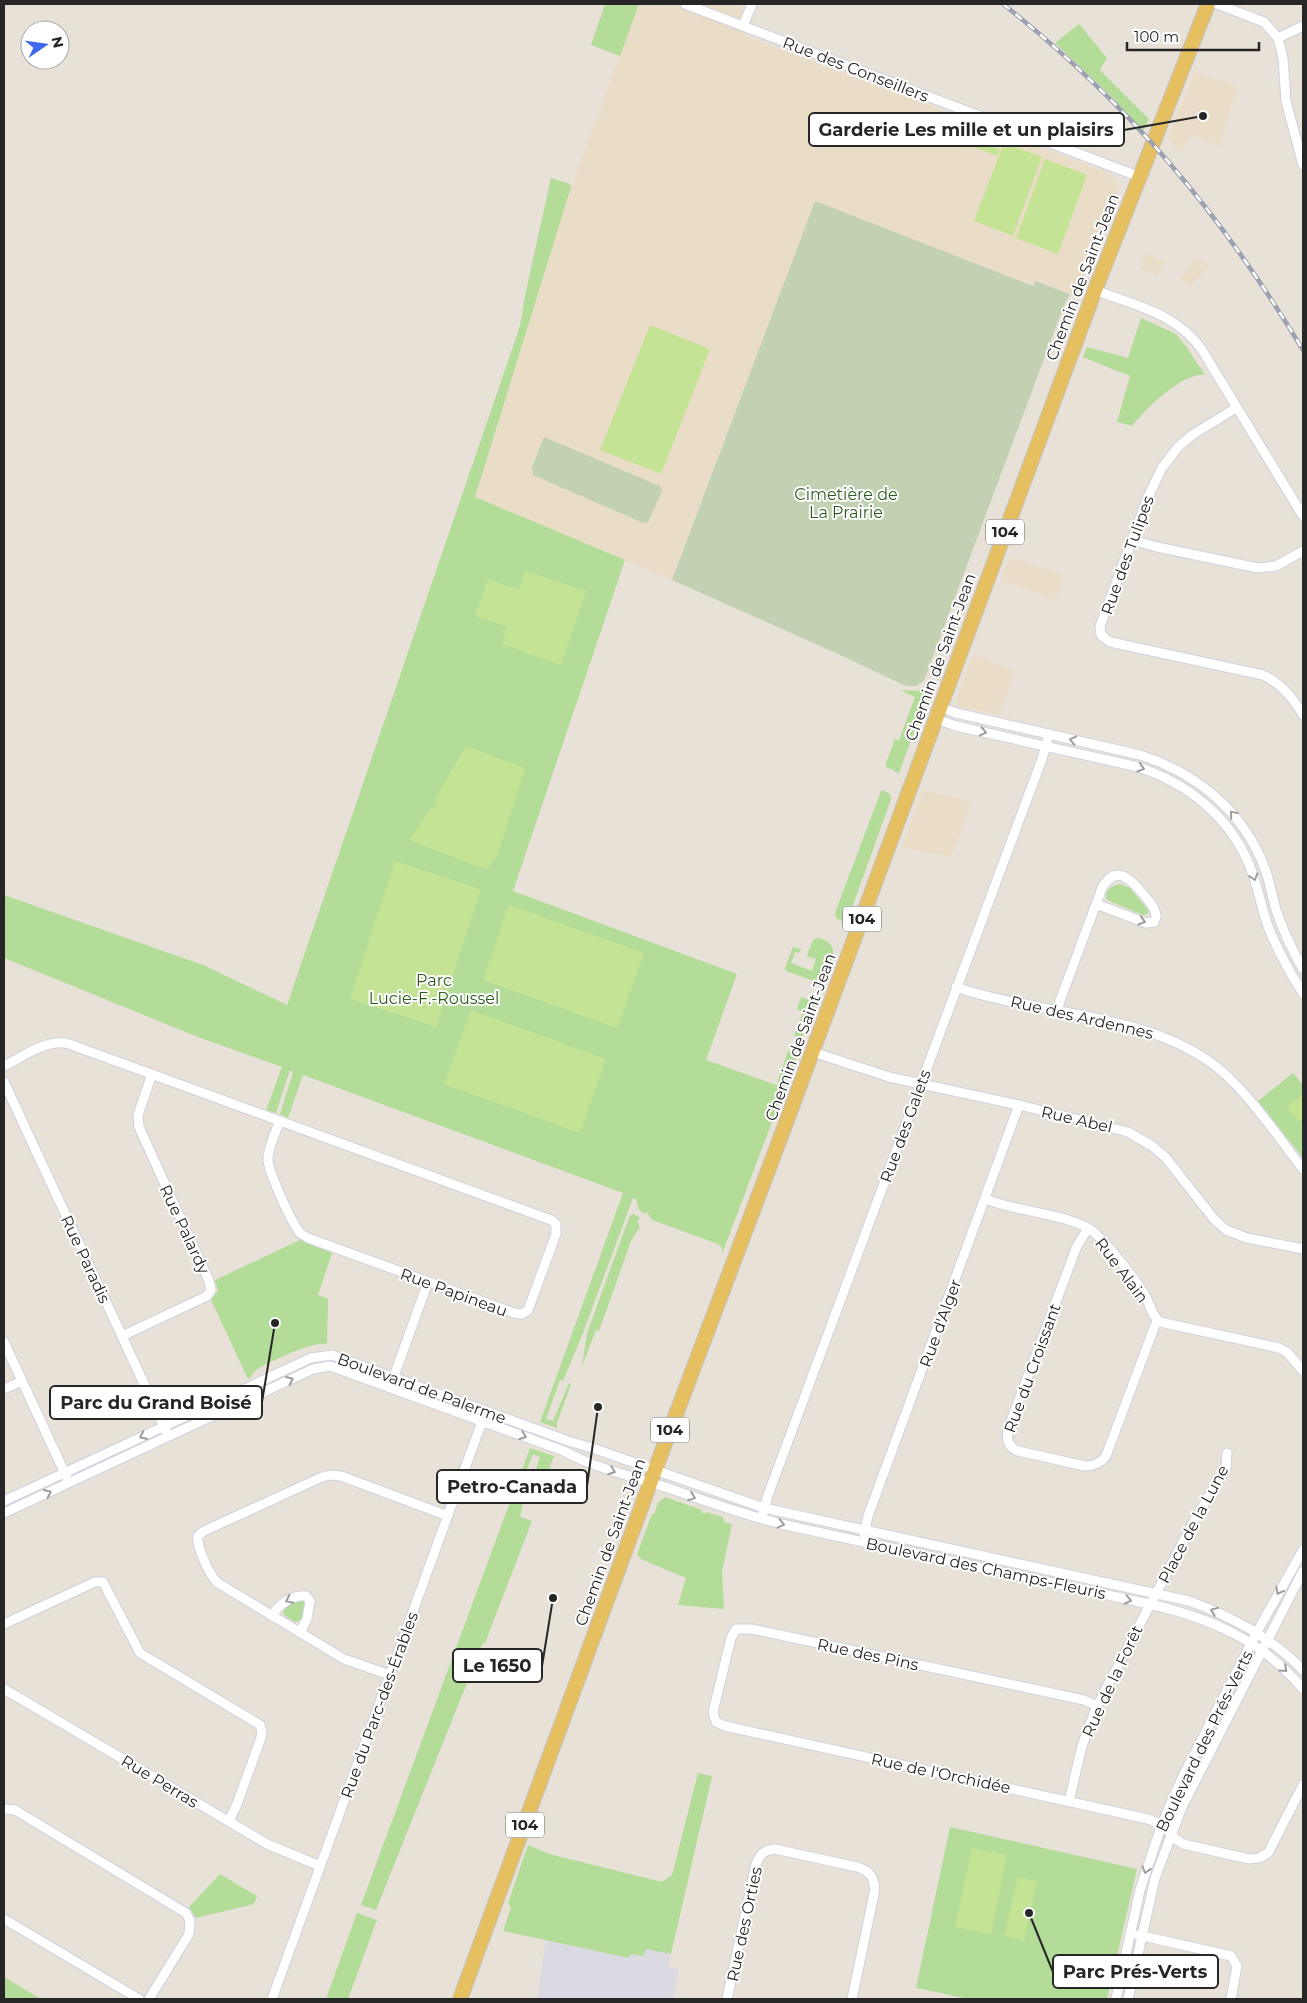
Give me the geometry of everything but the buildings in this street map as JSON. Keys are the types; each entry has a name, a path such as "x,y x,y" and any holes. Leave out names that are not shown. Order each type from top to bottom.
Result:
{"main road":[{"name":"Chemin de Saint-Jean","path":"460,1999 652,1476 813,1052 1095,290 1208,4"}],"street":[{"name":"Rue des Conseillers","path":"685,4 1140,177"},
{"path":"743,26 752,4"},
{"path":"1217,4 1261,21 1278,38 1284,58 1286,101 1302,160"},
{"path":"1278,38 1303,26"},
{"path":"1095,290 1160,315 1183,328 1202,350 1303,516"},
{"name":"Rue des Tulipes","path":"1236,408 1192,435 1166,461 1152,488 1132,540 1100,626 1101,635 1110,642 1263,675 1276,682 1287,692 1303,715"},
{"path":"1132,540 1258,568 1276,566 1303,551"},
{"path":"938,713 956,713 1140,755 1168,765 1196,780 1225,805 1247,832 1261,860 1283,927 1303,968"},
{"path":"938,713 956,726 1138,767 1163,776 1193,794 1216,814 1237,840 1250,865 1273,938 1303,993"},
{"name":"Rue des Galets","path":"761,1519 1049,734"},
{"path":"1058,1011 1061,998 1096,904 1107,880 1114,876 1125,876 1133,881 1153,906 1156,917 1154,922 1146,923 1096,904"},
{"path":"1258,893 1271,889"},
{"name":"Rue des Ardennes","path":"956,987 1148,1032 1176,1042 1200,1056 1226,1075 1303,1168"},
{"name":"Rue Papineau","path":"4,1066 46,1046 61,1042 550,1220 556,1224 556,1234 530,1307 522,1314 514,1313 308,1238 300,1233 271,1173 268,1162 269,1152 280,1122"},
{"name":"Rue Abel","path":"813,1052 871,1072 1111,1126 1136,1136 1166,1158 1214,1219 1226,1230 1246,1238 1303,1250"},
{"name":"Rue Palardy","path":"122,1336 207,1296 211,1290 210,1282 139,1127 138,1115 152,1074"},
{"name":"Rue Paradis","path":"4,1082 168,1436"},
{"name":"Rue d'Alger","path":"863,1542 868,1516 1019,1105"},
{"name":"Rue Alain","path":"986,1199 1002,1205 1066,1220 1088,1228 1102,1240 1141,1288 1157,1320 1279,1348 1287,1352 1303,1371"},
{"name":"Rue du Croissant","path":"1088,1228 1076,1246 1008,1429 1007,1440 1010,1447 1018,1451 1085,1466 1093,1466 1101,1462 1106,1456 1157,1320"},
{"path":"390,1387 428,1282"},
{"path":"4,1342 69,1483"},
{"name":"Boulevard de Palerme","path":"4,1501 316,1356 336,1356 486,1411 652,1476"},
{"name":"Boulevard de Palerme","path":"4,1513 319,1366 330,1366 390,1387 564,1451 609,1470 652,1476"},
{"path":"4,1389 22,1381"},
{"name":"Rue du Parc-des-Érables","path":"272,1999 486,1411"},
{"name":"Place de la Lune","path":"1155,1594 1194,1521 1226,1468 1227,1453"},
{"path":"390,1675 344,1659 216,1582 198,1545 197,1539 199,1535 312,1481 330,1475 341,1476 448,1516"},
{"name":"Boulevard des Champs-Fleuris","path":"652,1476 764,1508 1189,1601 1257,1632 1303,1670"},
{"name":"Boulevard des Champs-Fleuris","path":"652,1476 720,1507 761,1519 1149,1604 1208,1620 1262,1651 1285,1670 1303,1689"},
{"name":"Boulevard des Prés-Verts","path":"1116,1999 1144,1874 1162,1824 1182,1778 1257,1632 1303,1550"},
{"name":"Boulevard des Prés-Verts","path":"1128,1999 1155,1878 1170,1835 1192,1784 1303,1571"},
{"path":"4,1624 95,1582 103,1582 140,1652 260,1725 261,1738 237,1804 228,1821"},
{"name":"Rue de la Forêt","path":"1069,1801 1082,1746 1097,1706 1155,1594"},
{"path":"272,1616 282,1604 299,1595 306,1596 310,1600 310,1609 300,1632"},
{"name":"Rue des Pins","path":"719,1724 714,1716 714,1707 731,1638 736,1629 739,1628 761,1631 1084,1700 1097,1706"},
{"name":"Rue Perras","path":"4,1688 275,1848 320,1866"},
{"name":"Rue de l'Orchidée","path":"719,1724 1069,1801 1162,1824"},
{"path":"1162,1824 1170,1835 1183,1844 1249,1859 1259,1858 1268,1853 1303,1785"},
{"path":"4,1809 15,1810 186,1913 190,1921 188,1934 149,1999"},
{"name":"Rue des Orties","path":"729,1999 756,1864 760,1855 764,1852 775,1850 857,1867 867,1871 873,1878 874,1894 852,1999"},
{"path":"4,1919 139,1999"},
{"path":"1130,1933 1231,1956 1238,1966 1231,1999"}],"shaded area":[{"path":"639,4 738,4 750,21 745,36 1108,173 1116,181 1118,188 1077,294 1035,282 1033,286 815,202 672,580 475,497 571,187"},
{"path":"1195,72 1237,86 1220,146 1190,134 1181,153 1168,138"},
{"path":"1146,254 1166,262 1158,276 1140,269"},
{"path":"1197,257 1209,265 1191,287 1180,279"},
{"path":"1010,557 1064,575 1055,600 1001,580"},
{"path":"973,655 1015,671 1000,715 961,707 957,704 957,698"},
{"path":"923,790 972,801 951,857 902,847"},
{"path":"546,1940 629,1958 631,1954 646,1949 671,1954 668,1967 679,1969 673,1999 537,1999"}],"green space":[{"path":"605,4 639,4 620,56 591,45"},
{"path":"1079,24 1107,58 1100,70 1149,119 1143,131 1108,93 1055,43"},
{"path":"936,126 1000,149 997,156 934,131"},
{"path":"1004,143 1042,157 1013,236 974,221"},
{"path":"1045,159 1087,175 1058,254 1016,238"},
{"name":"Parc Lucie-F.-Roussel","path":"551,178 570,184 571,187 475,497 625,560 513,891 737,974 706,1060 776,1085 778,1084 788,1051 795,1052 797,1056 722,1254 722,1248 718,1244 652,1220 647,1212 644,1214 639,1210 636,1199 633,1198 583,1333 563,1381 560,1380 546,1419 553,1421 569,1383 571,1384 557,1423 557,1428 540,1422 623,1193 303,1075 288,1118 280,1114 293,1072 290,1070 276,1113 266,1110 282,1067 198,1037 4,958 4,895 203,965 287,1005 520,326"},
{"name":"Cimetière de La Prairie","path":"815,201 1033,286 1035,281 1070,294 1063,308 926,675 924,680 917,686 906,686 672,580"},
{"path":"1141,318 1176,334 1205,375 1196,375 1176,385 1155,402 1132,426 1117,422 1130,376 1083,357 1087,347 1128,358"},
{"path":"650,325 710,349 661,474 600,450"},
{"path":"544,437 660,486 662,491 648,522 643,523 533,475 532,467"},
{"path":"526,571 586,591 561,665 502,644 507,627 475,616 488,579 519,590"},
{"path":"924,687 926,699 899,773 895,772 886,767 886,763 895,739 899,740 915,697 900,690 917,691"},
{"path":"466,746 525,768 497,856 487,870 409,840 429,811 438,805 434,801"},
{"path":"883,790 890,794 891,799 848,919 844,922 836,918 835,913"},
{"path":"395,861 481,889 436,1027 350,999"},
{"path":"1120,884 1130,888 1148,910 1148,914 1143,915 1107,900 1107,891"},
{"path":"509,905 644,953 617,1028 483,980"},
{"path":"817,937 825,940 833,949 832,959 824,979 814,981 786,971 785,968 793,947 801,949 799,953 795,952 791,963 812,971 816,959 806,956 814,939 817,939"},
{"path":"801,997 812,1001 815,1006 806,1032 801,1039 794,1035 803,1012 797,1009"},
{"path":"471,1010 606,1059 580,1133 444,1084"},
{"path":"1293,1073 1303,1085 1303,1158 1258,1101"},
{"path":"1303,1094 1303,1118 1298,1122 1287,1107"},
{"path":"633,1214 641,1218 637,1221 640,1227 631,1241 599,1331 596,1330 582,1366 587,1333 630,1215"},
{"path":"300,1240 332,1253 318,1295 328,1299 327,1344 312,1346 280,1357 256,1370 248,1379 211,1300 218,1291 215,1280"},
{"path":"530,1448 554,1456 539,1497 528,1493 540,1457 533,1454 518,1492 524,1498 520,1517 532,1521 485,1643 483,1643 376,1910 361,1905"},
{"path":"665,1497 702,1510 701,1512 705,1514 706,1512 723,1517 724,1522 732,1524 722,1571 724,1609 678,1605 686,1578 641,1559 637,1554 652,1514 654,1514 658,1503"},
{"path":"299,1600 305,1602 305,1612 300,1620 295,1622 284,1615 284,1612 288,1605"},
{"path":"698,1773 712,1776 671,1954 646,1949 643,1956 631,1954 629,1958 503,1931 511,1908 508,1903 528,1845 549,1854 662,1882 672,1875"},
{"path":"950,1827 1137,1869 1107,1999 969,1999 916,1988"},
{"path":"972,1848 1007,1855 991,1935 955,1927"},
{"path":"220,1874 257,1896 254,1904 196,1918 189,1907"},
{"path":"1018,1877 1037,1881 1024,1940 1004,1936"},
{"path":"357,1913 377,1920 348,1999 326,1999"},
{"path":"4,1977 41,1999 4,1999"}],"railway":[{"path":"1003,4 1092,81 1132,121 1169,163 1205,206 1239,252 1303,350"}],"place":[{"name":"Garderie Les mille et un plaisirs","path":"1203,116"},
{"name":"Parc du Grand Boisé","path":"275,1323"},
{"name":"Petro-Canada","path":"598,1407"},
{"name":"Le 1650","path":"553,1598"},
{"name":"Parc Prés-Verts","path":"1029,1913"}]}
